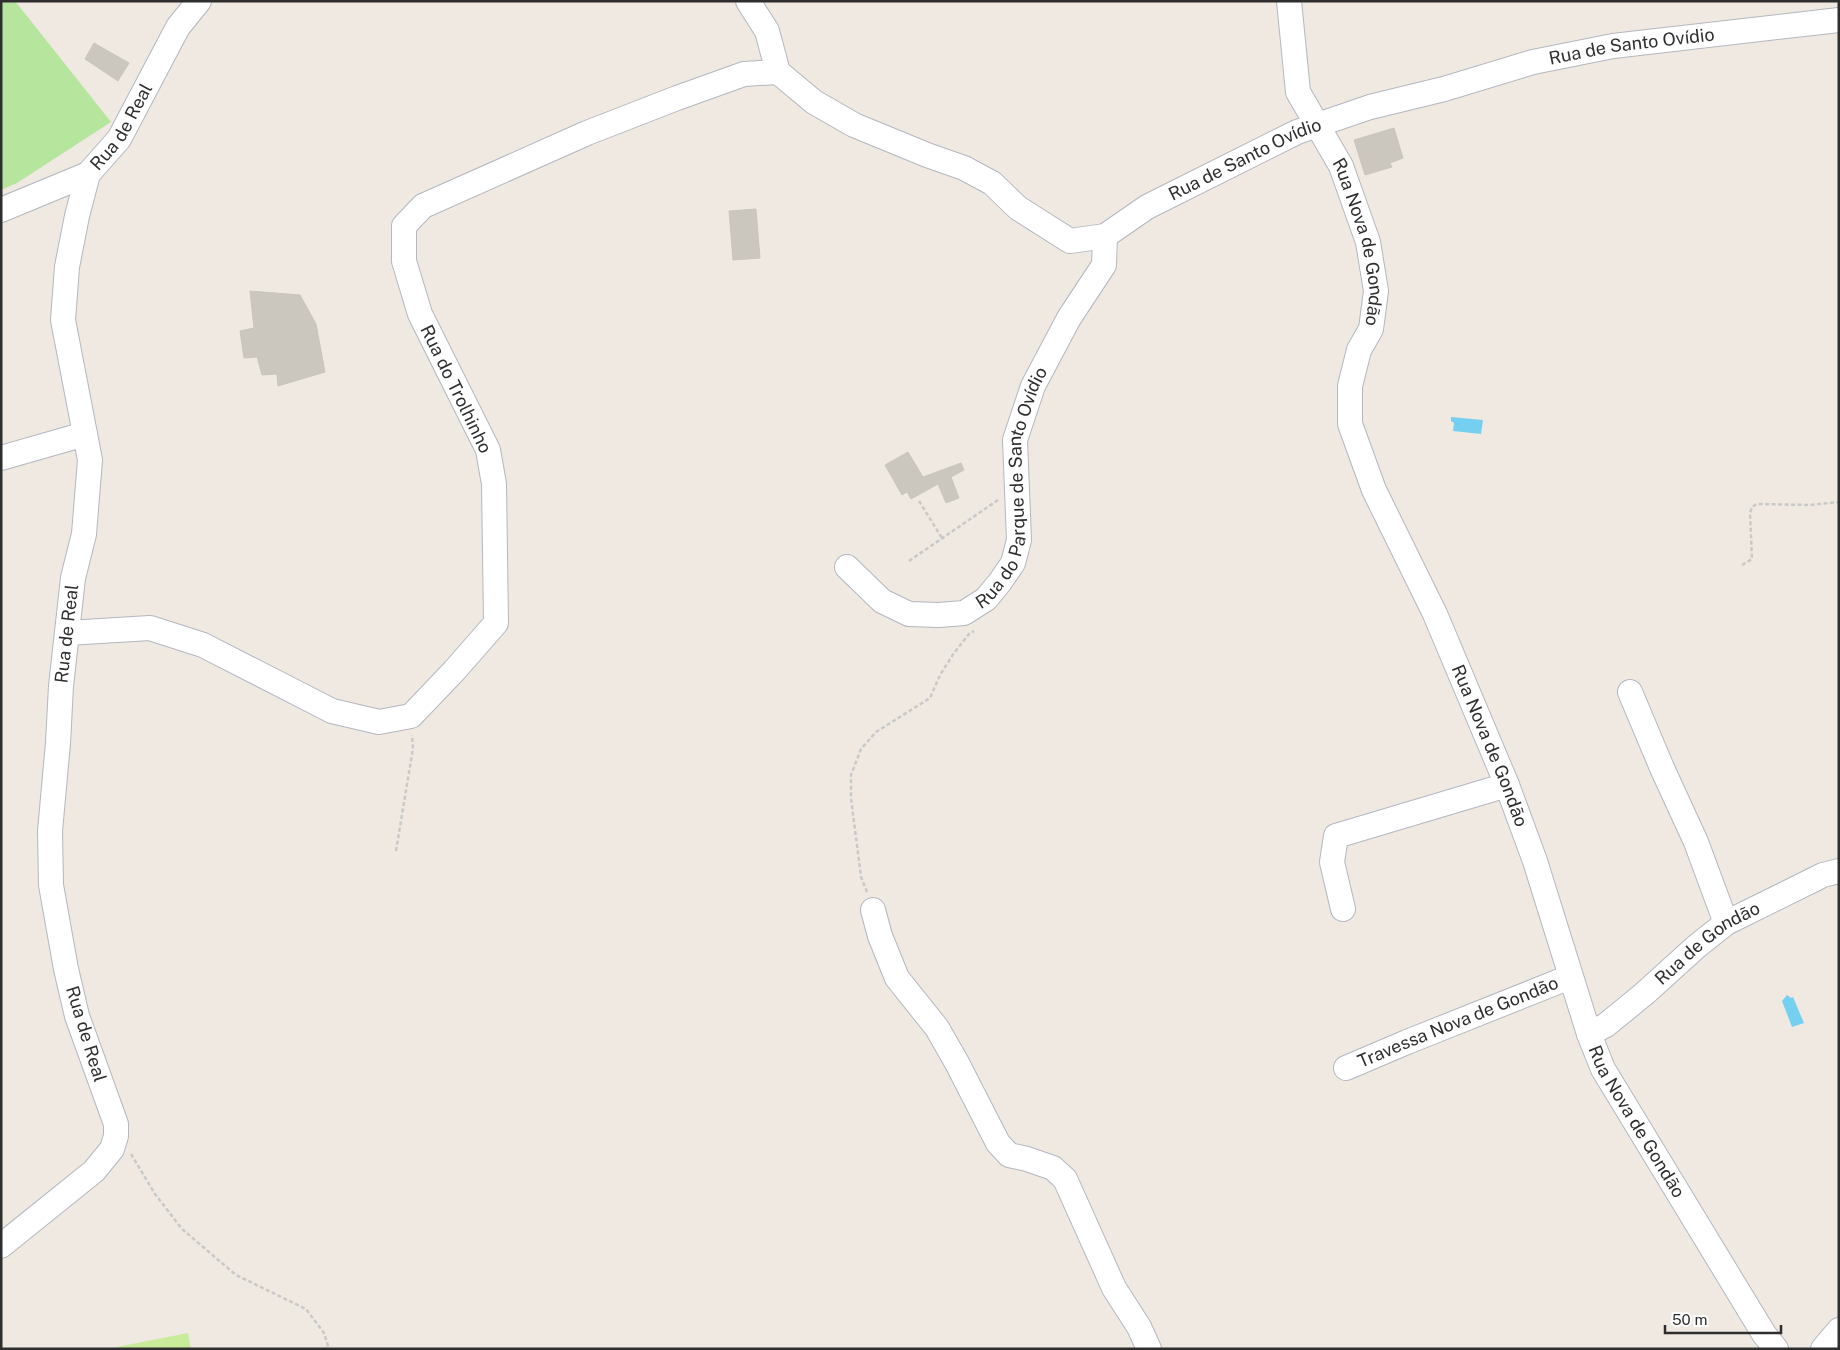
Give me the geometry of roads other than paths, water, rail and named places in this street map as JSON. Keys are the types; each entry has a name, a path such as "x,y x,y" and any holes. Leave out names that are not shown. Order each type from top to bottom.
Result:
{"street":[{"name":"Rua de Real","path":"30,1221 94,1171 112,1149 116,1136 116,1124 77,1016 51,885 50,831 61,686 73,578 84,534 90,460 63,320 67,267 88,174 119,139 178,27 199,1"},
{"path":"748,1 767,31 778,72"},
{"name":"Rua Nova de Gondão","path":"1288,1 1298,92 1341,166 1368,242 1376,290 1370,329 1359,350 1350,386 1350,424 1374,490 1434,614 1506,785 1535,861 1588,1034 1603,1069 1764,1334 1779,1347"},
{"name":"Rua de Santo Ovídio","path":"778,72 814,102 854,125 971,172 992,183 1018,208 1070,241 1105,236 1146,207 1297,132 1370,108 1444,89 1533,62 1648,41 1839,20"},
{"name":"Rua do Trolhinho","path":"67,633 150,628 203,645 332,711 379,722 411,716 496,623 496,561 494,484 488,450 420,314 404,261 404,226 423,206 587,133 744,74 778,72"},
{"path":"1,210 88,174"},
{"name":"Rua do Parque de Santo Ovídio","path":"847,567 882,601 909,614 939,615 964,613 986,599 1000,582 1012,563 1019,540 1015,440 1033,386 1069,318 1104,266 1105,236"},
{"path":"1,458 85,434"},
{"path":"1630,692 1696,842 1726,923"},
{"path":"1343,909 1332,862 1336,836 1506,785"},
{"name":"Rua de Gondão","path":"1588,1034 1606,1024 1644,994 1697,946 1726,923 1823,875 1839,871"},
{"path":"873,910 880,936 897,978 937,1028 998,1143 1009,1155 1053,1168 1065,1179 1114,1288 1139,1327 1149,1349"},
{"name":"Travessa Nova de Gondão","path":"1346,1068 1570,977"},
{"path":"1,1233 30,1221"},
{"path":"1,1246 30,1221"},
{"path":"1822,1349 1839,1330"}],"water":[{"path":"1451,417 1483,420 1481,434 1453,431 1454,423 1451,421"},
{"path":"1787,995 1791,998 1793,997 1804,1023 1792,1027 1782,1001"}]}
